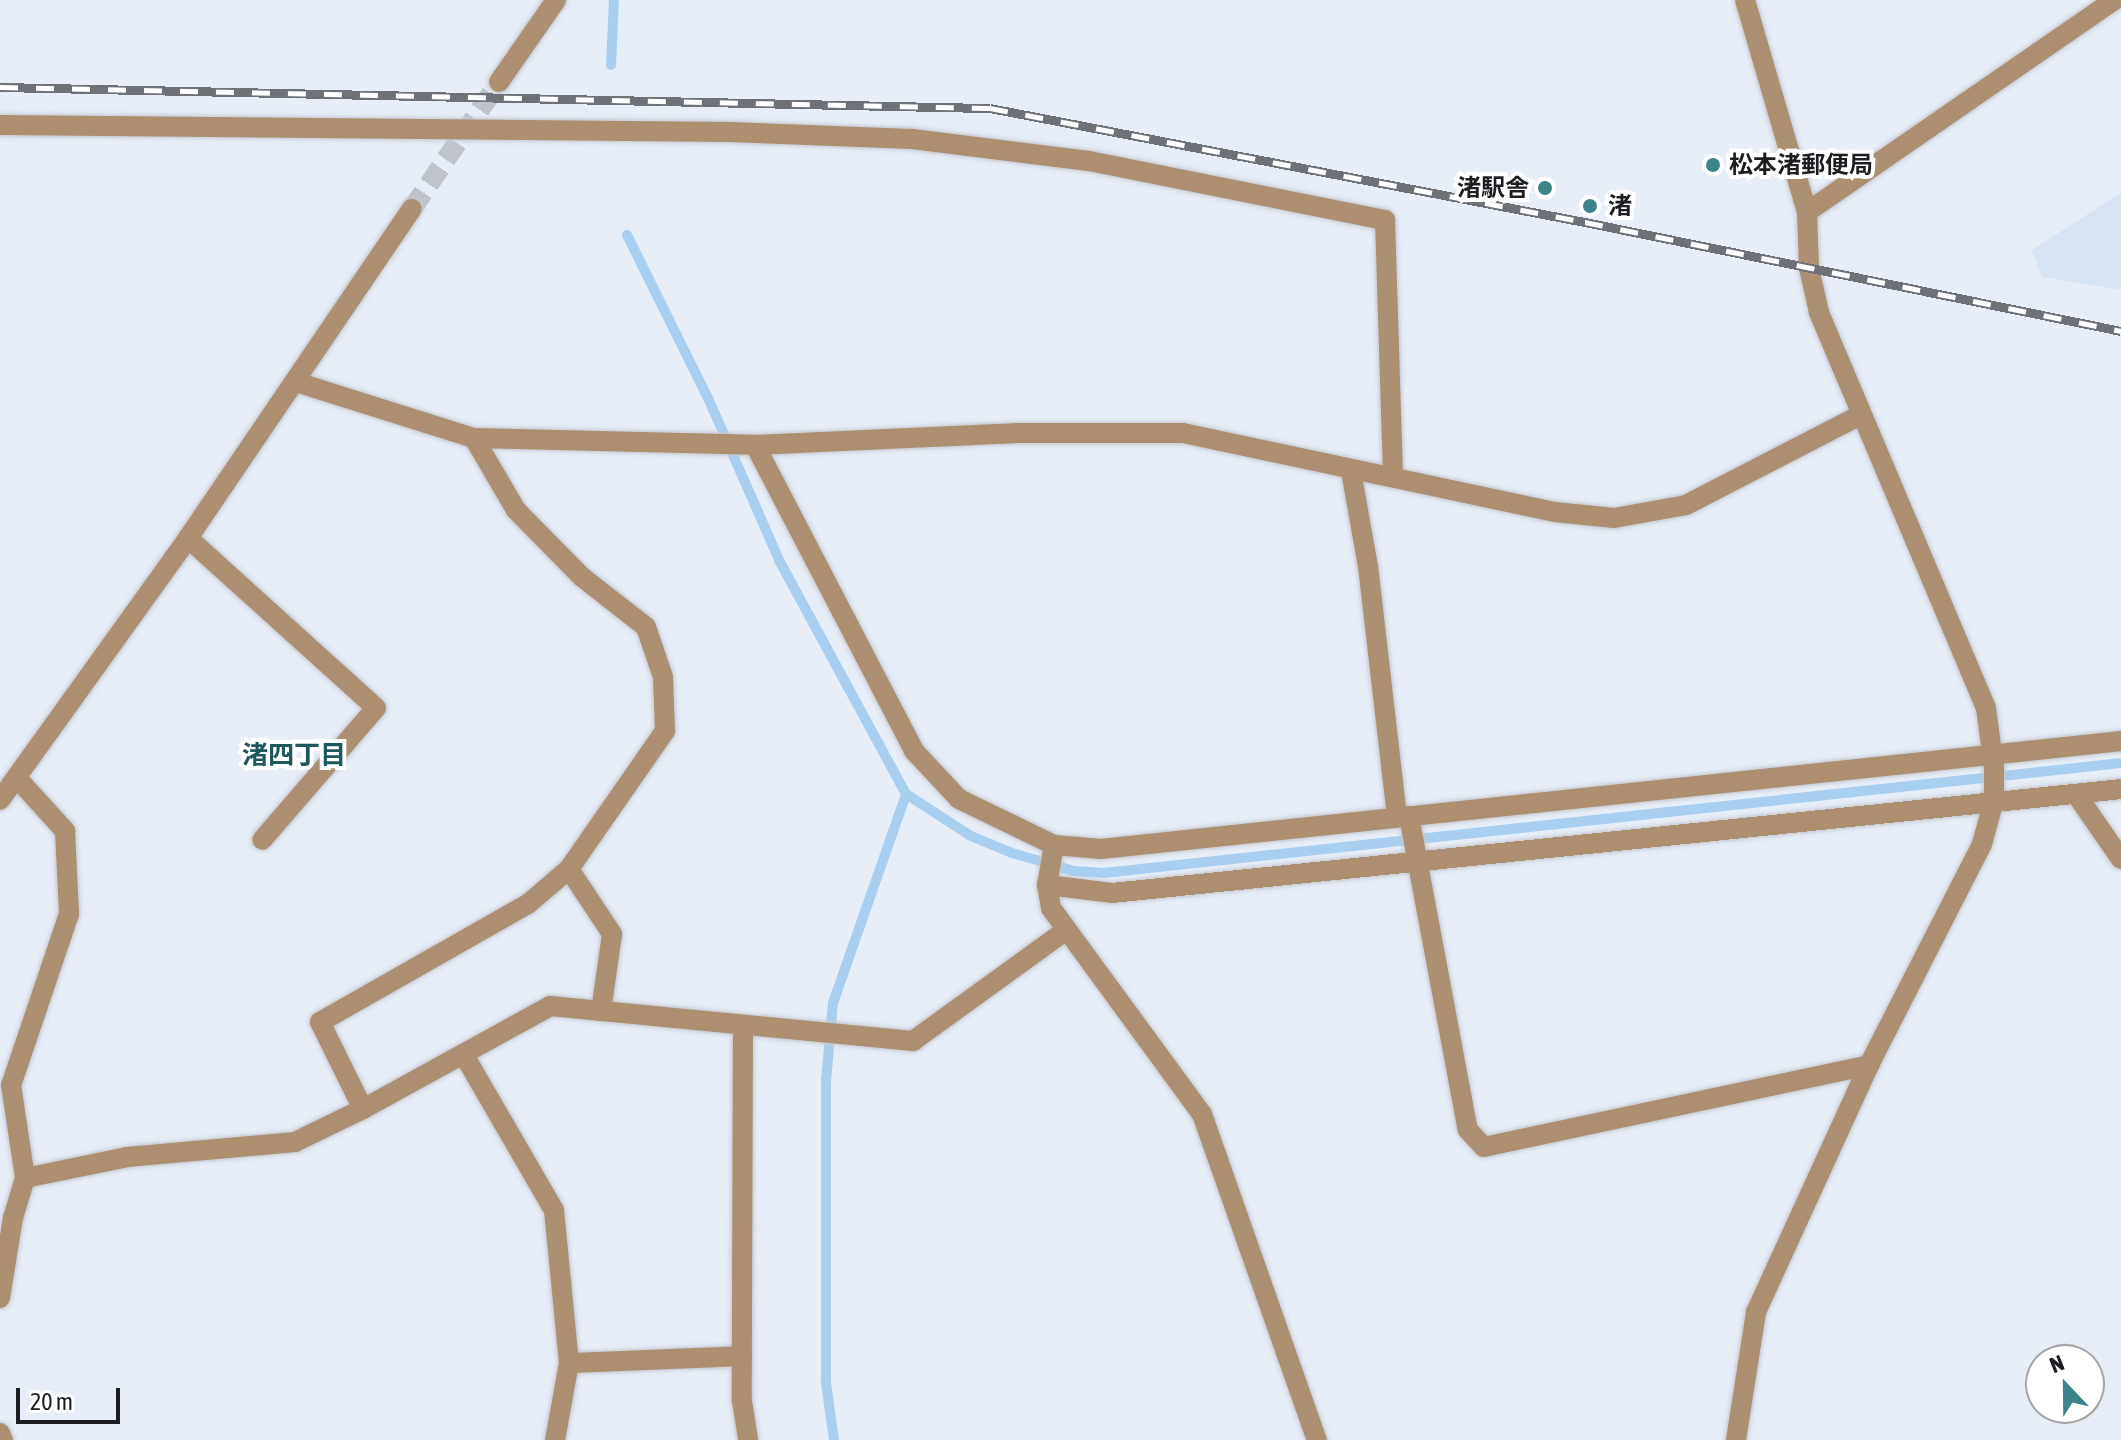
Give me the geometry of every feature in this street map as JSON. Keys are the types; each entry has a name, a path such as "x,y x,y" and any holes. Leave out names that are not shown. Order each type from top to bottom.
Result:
{"street":[{"path":"499,82 556,0"},
{"path":"1736,1440 1756,1312 1869,1065 1982,844 1994,777 1986,708 1819,312 1809,268 1807,212 1745,0"},
{"path":"1807,212 2114,0"},
{"path":"0,125 730,132 912,139 1089,161 1385,220 1393,477"},
{"path":"0,800 188,538 412,209"},
{"path":"296,382 474,438 755,445 1015,433 1183,433 1555,512 1614,518 1686,505 1860,415"},
{"path":"363,1109 320,1022 528,904 569,869 665,731 663,677 646,627 582,577 516,510 474,438"},
{"path":"755,445 915,752 959,799 1050,865 1112,893 1410,834 1994,777 2076,794 2121,789"},
{"path":"1351,471 1410,834 1468,1130 1484,1147 1869,1065"},
{"path":"188,538 376,708 262,840"},
{"path":"1050,865 1101,849 1410,834 1994,777 2121,741"},
{"path":"0,1298 13,1218 25,1178 11,1085 69,914 65,831 17,778"},
{"path":"2076,794 2121,859"},
{"path":"1050,865 1051,908 1065,931 1202,1114 1317,1440"},
{"path":"569,869 612,934 601,1011"},
{"path":"25,1178 127,1157 295,1142 363,1109 550,1006 913,1041 1065,931"},
{"path":"743,1025 742,1356 748,1440"},
{"path":"464,1055 554,1210 569,1363 555,1440"},
{"path":"569,1363 742,1356"},
{"path":"0,1433 3,1440"}],"shaded area":[{"path":"2121,193 2121,290 2042,277 2032,250"}],"building":[{"name":"渚駅舎","path":"1540,183 1552,186 1551,193 1538,190"}],"waterway":[{"path":"611,65 614,0"},
{"path":"627,235 708,398 780,562 906,794 971,836 1012,853 1074,871 1104,873 2121,763"},
{"path":"834,1440 826,1383 826,1081 833,1003 906,794"}],"tunnel":[{"path":"412,209 499,82"}],"railway":[{"path":"0,87 990,108 1585,222 2121,331"}],"place":[{"name":"松本渚郵便局","path":"1713,165"},
{"name":"渚駅舎","path":"1545,188"},
{"name":"渚","path":"1590,206"}],"district":[{"name":"渚四丁目","path":"294,756"}]}
